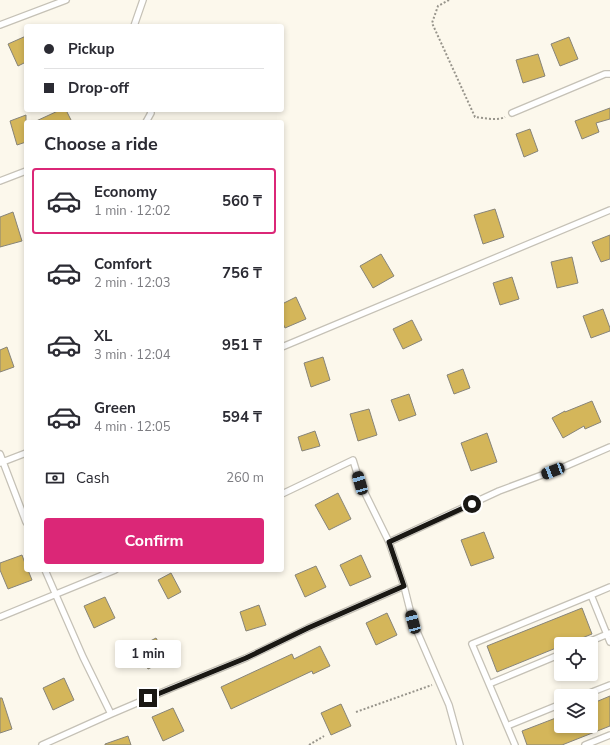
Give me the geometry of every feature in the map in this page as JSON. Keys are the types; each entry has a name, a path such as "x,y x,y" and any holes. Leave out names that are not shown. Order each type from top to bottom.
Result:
{"lane":[{"path":"0,25 66,0"},
{"path":"135,24 143,0"},
{"path":"512,113 605,74 610,74"},
{"path":"0,181 24,172"},
{"path":"284,345 610,210"},
{"path":"389,542 499,491 566,466 610,446"},
{"path":"2,463 24,453"},
{"path":"0,454 2,463 24,517"},
{"path":"284,493 353,460 360,483 389,542 404,586 413,622 449,705 460,745"},
{"path":"46,572 83,657 111,714"},
{"path":"0,617 110,572"},
{"path":"42,745 111,714 246,658 308,628 404,586"},
{"path":"515,745 472,644 610,587"},
{"path":"591,595 610,642"},
{"path":"598,638 608,634"},
{"path":"489,684 554,657"},
{"path":"598,690 610,685"},
{"path":"507,726 554,707"},
{"path":"585,745 610,735"}],"path":[{"path":"449,0 438,6 432,23 475,117 502,118 512,113"},
{"path":"356,712 439,682"},
{"path":"309,745 324,736"}],"building":[{"path":"24,37 24,63 18,66 8,44"},
{"path":"569,37 578,59 560,66 551,44"},
{"path":"538,54 545,76 523,83 516,60"},
{"path":"610,108 610,119 596,123 599,132 582,139 575,121"},
{"path":"56,112 67,112 71,120 38,120"},
{"path":"26,115 26,120 24,120 24,143 17,145 10,121"},
{"path":"530,129 538,151 524,157 516,134"},
{"path":"495,209 504,237 483,244 474,215"},
{"path":"13,212 22,241 0,247 0,217"},
{"path":"610,235 610,259 601,262 592,242"},
{"path":"381,254 394,276 373,288 360,266"},
{"path":"572,257 578,283 557,288 551,262"},
{"path":"512,277 519,299 500,305 493,283"},
{"path":"296,297 306,319 285,328 284,303"},
{"path":"603,309 610,331 591,338 583,316"},
{"path":"412,320 422,340 403,349 393,329"},
{"path":"7,347 14,367 0,372 0,350"},
{"path":"323,357 330,380 311,387 304,363"},
{"path":"463,369 470,388 454,394 447,375"},
{"path":"409,394 416,415 399,421 391,400"},
{"path":"592,401 601,422 585,429 584,426 563,438 552,418 565,411"},
{"path":"369,409 377,435 358,441 350,414"},
{"path":"315,431 320,446 302,451 298,437"},
{"path":"487,433 497,462 471,471 461,443"},
{"path":"338,493 351,519 329,530 315,505"},
{"path":"484,532 494,558 471,566 461,540"},
{"path":"22,555 24,560 24,572 29,572 32,580 8,589 0,570 0,563"},
{"path":"361,555 371,577 350,586 340,565"},
{"path":"316,566 326,587 305,597 295,575"},
{"path":"171,573 181,592 168,599 158,580"},
{"path":"105,597 115,618 94,628 84,606"},
{"path":"259,605 266,625 246,631 240,612"},
{"path":"582,608 592,634 584,637 554,637 554,649 497,672 487,646"},
{"path":"387,613 397,635 376,645 366,623"},
{"path":"156,638 168,659 148,669 137,648"},
{"path":"320,646 330,666 313,674 312,671 231,709 221,687 292,654 294,659"},
{"path":"64,678 74,700 53,710 43,688"},
{"path":"610,696 610,726 598,731 598,701"},
{"path":"0,698 2,698 12,729 0,733"},
{"path":"341,704 351,726 331,735 321,713"},
{"path":"173,708 184,731 163,741 152,717"},
{"path":"554,719 554,733 592,733 562,745 527,745 522,731"},
{"path":"128,736 131,745 105,745 105,744"}],"route":[{"path":"148,698 246,658 308,628 404,586 389,542 472,504"}]}
